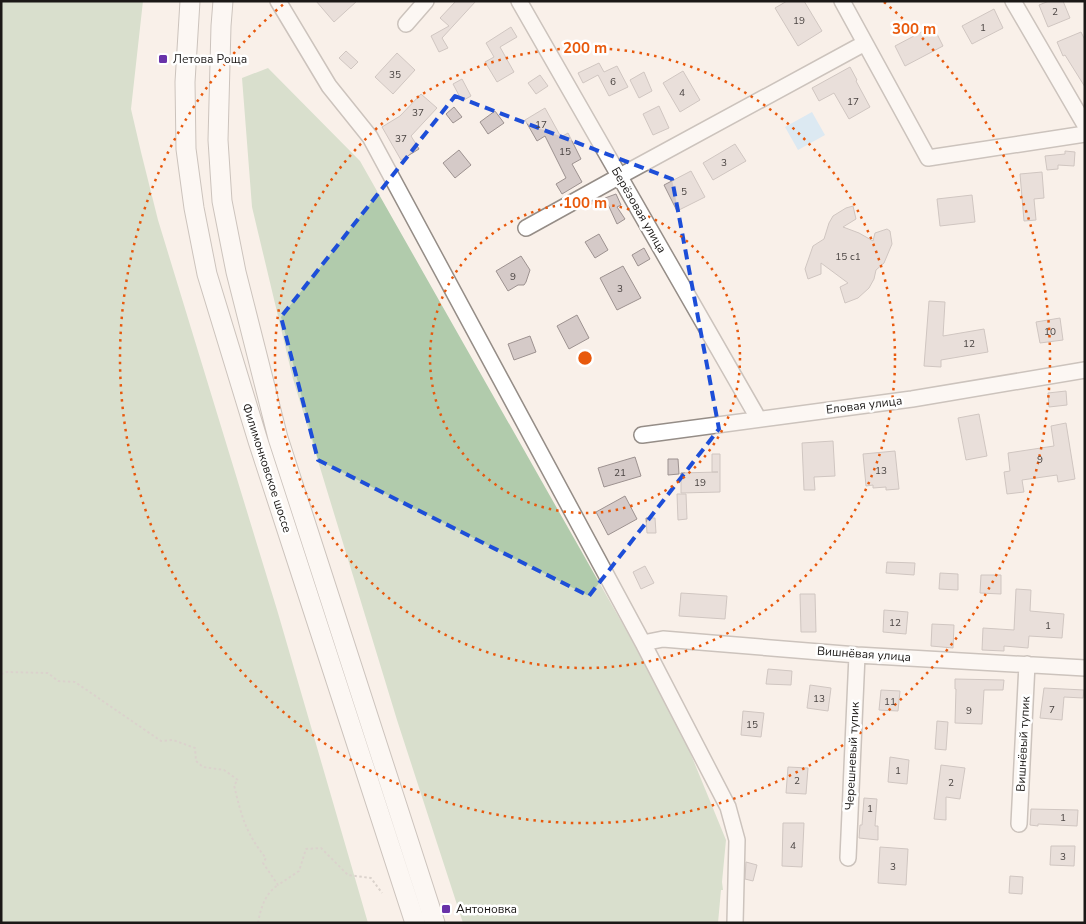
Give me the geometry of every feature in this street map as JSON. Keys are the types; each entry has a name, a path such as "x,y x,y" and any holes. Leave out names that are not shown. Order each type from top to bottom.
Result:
{"main road":[{"name":"Филимонковское шоссе","path":"190,1 185,82 186,149 194,208 207,274 258,441 415,923"},
{"name":"Филимонковское шоссе","path":"224,4 218,140 222,201 236,272 278,438 435,923"}],"street":[{"path":"278,1 329,86 370,137 643,644 728,807 737,840 735,923"},
{"path":"406,24 426,1"},
{"name":"Берёзовая улица","path":"520,1 758,418"},
{"path":"842,1 928,158 1085,134"},
{"path":"1013,1 1085,125"},
{"path":"526,228 865,43"},
{"name":"Еловая улица","path":"642,435 758,418 912,399 1085,370"},
{"name":"Вишнёвая улица","path":"643,644 663,639 857,655 1085,668"},
{"name":"Черешневый тупик","path":"848,858 857,655"},
{"name":"Вишнёвый тупик","path":"1019,824 1027,664"}],"path":[{"path":"1,674 7,672 48,673 58,680 75,682 161,741 173,740 195,748 196,761 203,767 224,770 238,780 234,786 241,817 256,846 266,858 263,863 278,885"},
{"path":"258,923 268,892 299,871 306,849 321,848 348,875 372,878 382,893"}],"highlighted area":[{"path":"455,96 672,179 719,429 589,596 318,460 281,317"}],"green space":[{"path":"1,1 143,1 131,109 141,152 158,220 278,613 368,923 1,923"},
{"path":"268,68 360,161 676,718 726,840 723,890 721,890 718,923 463,923 397,720 293,379 252,207 242,78"}],"water":[{"path":"812,112 825,135 798,150 785,127"}],"building":[{"path":"316,1 357,1 334,22"},
{"path":"456,1 476,1 442,38 448,48 439,52 431,36 449,26 440,18"},
{"path":"787,1 804,1 822,31 798,46 775,8"},
{"path":"1049,1 1063,1 1070,18 1048,27 1039,5"},
{"path":"994,9 1003,28 972,44 962,26"},
{"path":"933,26 943,46 905,66 895,46"},
{"path":"511,27 517,37 500,47 514,72 497,82 485,62 494,57 486,43"},
{"path":"1081,32 1085,40 1085,87 1065,55 1063,56 1057,42"},
{"path":"346,51 358,62 351,69 339,58"},
{"path":"397,53 415,70 393,94 375,77"},
{"path":"599,63 604,72 617,66 628,87 609,96 598,75 583,83 578,73"},
{"path":"850,67 870,107 849,119 834,93 819,101 812,88"},
{"path":"683,71 700,100 680,112 663,83"},
{"path":"644,72 652,91 639,98 630,80"},
{"path":"540,75 548,86 536,94 528,83"},
{"path":"462,79 471,96 462,101 453,84"},
{"path":"421,94 437,108 411,136 419,149 401,160 382,127 400,116"},
{"path":"659,106 669,128 653,135 643,114"},
{"path":"454,107 462,117 453,123 446,114"},
{"path":"545,108 561,137 568,133 581,159 572,164 582,182 562,194 556,184 566,178 545,136 537,141 525,120"},
{"path":"495,111 504,123 488,134 480,122"},
{"path":"735,144 746,161 713,180 703,163"},
{"path":"459,150 471,165 455,178 443,163"},
{"path":"1065,151 1075,152 1074,166 1058,165 1058,169 1047,170 1045,156 1065,154"},
{"path":"691,171 705,197 677,211 664,185"},
{"path":"1042,172 1044,198 1034,199 1036,220 1024,221 1020,174"},
{"path":"616,194 621,205 617,207 625,219 617,224 605,198"},
{"path":"972,195 975,222 940,226 937,199"},
{"path":"853,206 856,219 843,227 873,241 875,233 887,229 890,231 892,244 884,263 876,270 869,288 858,298 845,303 840,287 848,283 821,263 821,274 808,279 805,269 813,246 824,239 833,216"},
{"path":"599,234 608,250 595,258 585,242"},
{"path":"644,248 650,259 638,266 632,255"},
{"path":"521,256 530,270 526,282 524,285 518,285 508,291 496,271"},
{"path":"623,266 641,298 617,310 600,278"},
{"path":"929,301 945,302 943,336 984,329 988,352 941,360 941,367 924,366"},
{"path":"577,315 589,338 569,349 557,326"},
{"path":"1060,318 1063,340 1040,343 1036,322"},
{"path":"530,336 536,352 514,360 508,344"},
{"path":"1066,391 1067,405 1049,407 1048,393"},
{"path":"979,414 987,456 966,460 958,418"},
{"path":"1066,423 1075,479 1058,482 1057,475 1022,480 1024,492 1007,494 1004,472 1010,471 1008,453 1054,446 1051,426"},
{"path":"833,441 835,476 814,477 815,490 804,490 802,443"},
{"path":"895,451 899,489 886,490 886,487 873,488 873,485 866,486 863,454"},
{"path":"712,454 720,454 720,492 681,493 681,473 718,472 712,472"},
{"path":"635,457 641,476 604,487 598,468"},
{"path":"668,459 678,459 679,474 668,475"},
{"path":"677,494 686,494 687,519 678,520"},
{"path":"625,496 637,519 608,535 596,512"},
{"path":"646,518 655,518 656,533 647,533"},
{"path":"887,562 915,563 914,575 886,573"},
{"path":"645,566 654,583 641,589 633,572"},
{"path":"940,573 958,574 958,590 939,589"},
{"path":"981,575 1001,575 1001,594 980,593"},
{"path":"1016,589 1031,590 1030,611 1064,614 1062,638 1029,636 1028,648 1004,646 1004,651 982,650 983,628 1014,630"},
{"path":"681,593 727,596 725,619 679,616"},
{"path":"800,594 815,594 816,632 801,632"},
{"path":"884,610 908,612 906,634 883,632"},
{"path":"932,624 954,625 953,648 931,646"},
{"path":"768,669 792,671 791,685 766,684"},
{"path":"955,679 1004,680 1003,690 984,690 982,724 955,723"},
{"path":"810,685 831,688 828,711 807,708"},
{"path":"1044,688 1084,690 1083,698 1064,697 1062,720 1040,718"},
{"path":"881,690 900,691 898,711 879,710"},
{"path":"743,711 764,713 761,737 741,735"},
{"path":"937,721 948,722 946,750 935,749"},
{"path":"890,757 909,760 907,784 888,782"},
{"path":"941,765 965,768 960,799 946,797 946,820 934,819"},
{"path":"788,767 808,768 806,794 786,793"},
{"path":"864,798 877,799 875,826 878,826 878,840 859,838"},
{"path":"1031,809 1078,810 1077,826 1030,825"},
{"path":"783,823 804,823 802,867 782,866"},
{"path":"1051,846 1075,846 1074,866 1050,865"},
{"path":"880,847 908,849 906,885 878,883"},
{"path":"746,862 757,865 753,881 745,879"},
{"path":"1010,876 1023,877 1022,894 1009,893"}],"place":[{"name":"Летова Роща","path":"163,59"},
{"name":"Антоновка","path":"446,909"}]}
